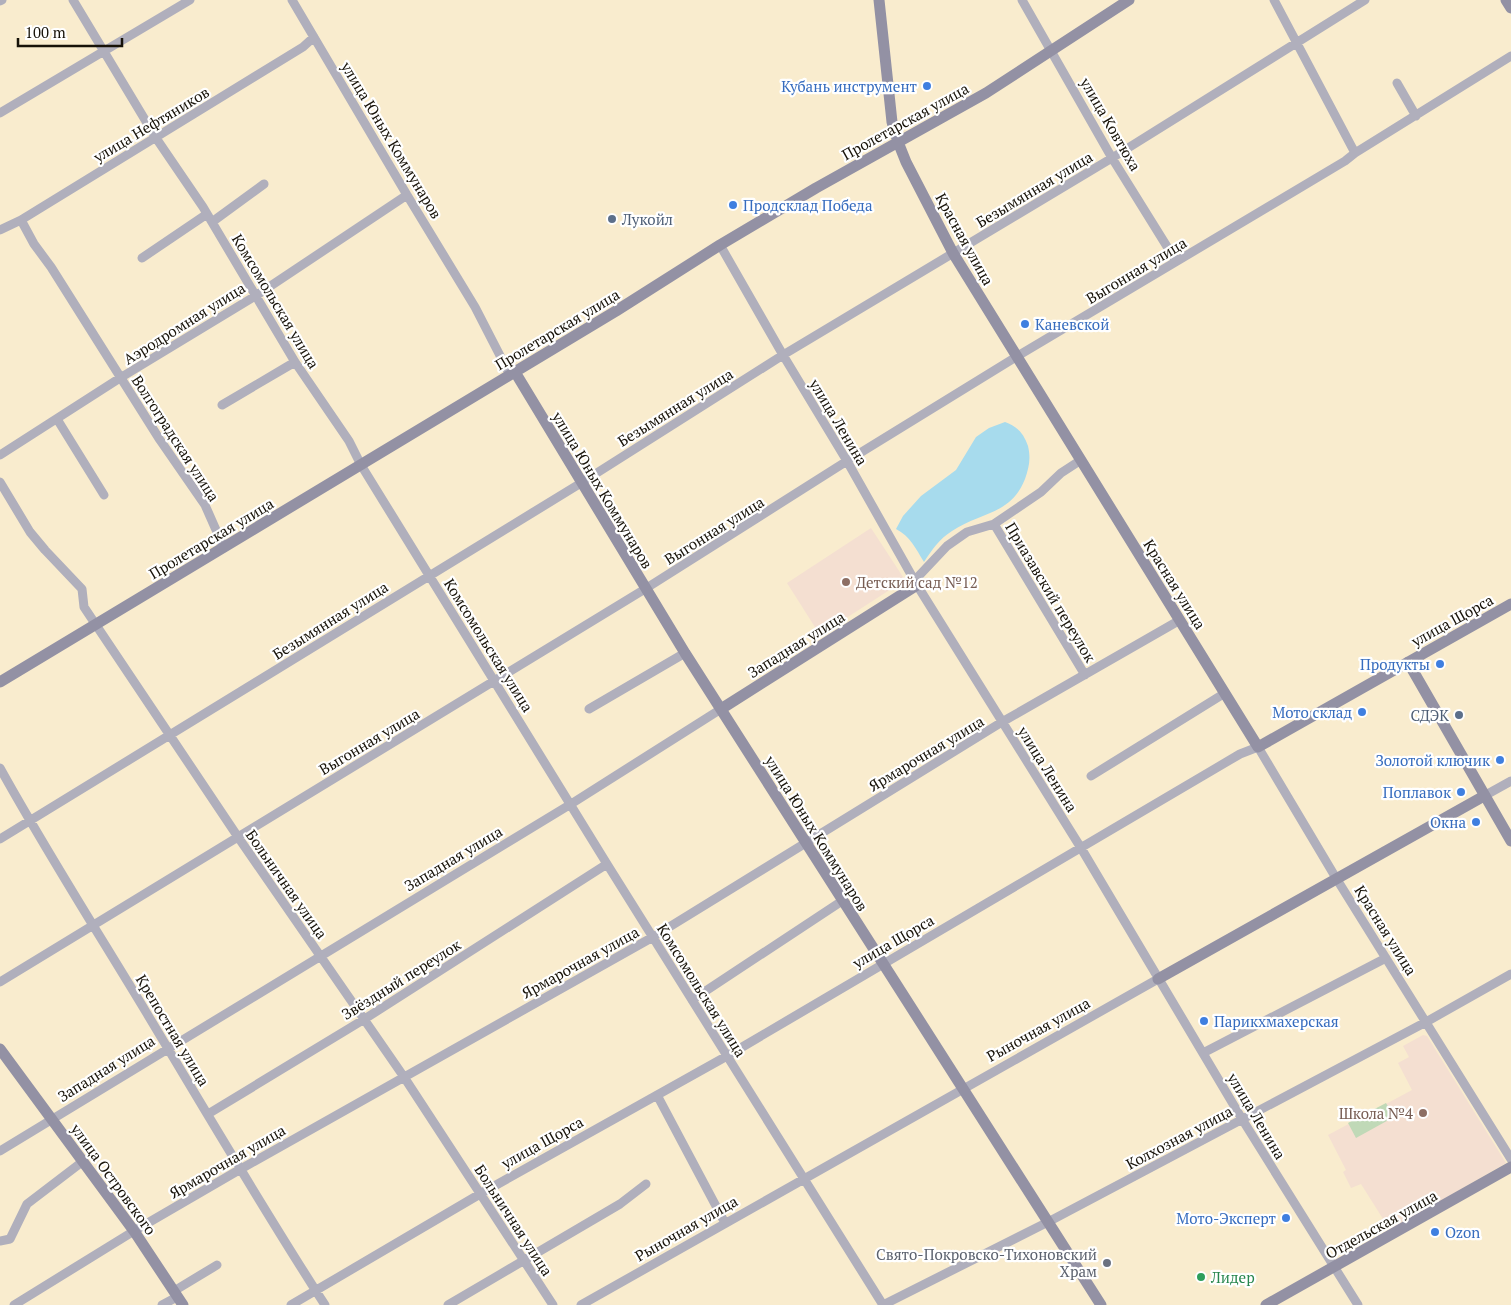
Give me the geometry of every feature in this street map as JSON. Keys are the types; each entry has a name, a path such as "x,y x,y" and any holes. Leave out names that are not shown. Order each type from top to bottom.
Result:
{"street":[{"name":"Комсомольская улица","path":"72,0 156,138 210,218 296,362 349,441 361,465 429,576 883,1305"},
{"path":"0,113 190,0"},
{"name":"улица Юных Коммунаров","path":"292,0 513,374 645,590 1100,1305"},
{"name":"Красная улица","path":"879,0 892,122 898,142 953,253 1225,693 1336,878 1511,1159"},
{"name":"улица Ковтюха","path":"1022,0 1112,158 1176,261"},
{"name":"Пролетарская улица","path":"0,682 513,374 720,245 816,188 986,93 1129,0"},
{"path":"1274,0 1355,153"},
{"name":"Безымянная улица","path":"0,839 581,483 783,356 1112,158 1365,0"},
{"path":"1506,0 1511,8"},
{"name":"улица Нефтяников","path":"0,230 21,220 156,138 303,47 314,37"},
{"name":"Выгонная улица","path":"0,982 645,590 847,461 1016,357 1345,161 1511,56"},
{"path":"1397,83 1416,116"},
{"path":"142,258 264,184"},
{"name":"Аэродромная улица","path":"0,455 120,378 257,294 407,195"},
{"name":"Волгоградская улица","path":"21,220 34,244 51,267 160,440 205,505 224,548"},
{"name":"улица Ленина","path":"720,245 783,356 847,461 916,583 1081,848 1242,1119 1358,1305"},
{"path":"222,405 296,362"},
{"path":"57,419 104,495"},
{"path":"916,583 947,546 967,532 994,524 1041,492 1061,473 1080,460"},
{"name":"Больничная улица","path":"0,482 30,532 82,589 84,607 238,837 404,1077 553,1305"},
{"name":"Приазавский переулок","path":"994,524 1085,675"},
{"name":"Западная улица","path":"0,1151 570,804 916,583"},
{"name":"улица Щорса","path":"291,1305 480,1194 727,1056 1240,754 1258,747 1511,604"},
{"name":"Ярмарочная улица","path":"14,1305 134,1231 653,937 1002,722 1180,620"},
{"path":"589,709 685,653"},
{"path":"1408,662 1511,841"},
{"path":"1091,776 1225,693"},
{"name":"Крепостная улица","path":"0,768 29,820 208,1114 240,1170 325,1305"},
{"name":"Рыночная улица","path":"581,1305 963,1088 1511,781"},
{"name":"Звёздный переулок","path":"208,1114 363,1020 607,864"},
{"path":"692,1000 842,902"},
{"path":"1203,1053 1386,958"},
{"name":"Колхозная улица","path":"883,1305 1048,1222 1426,1022 1511,974"},
{"name":"улица Островского","path":"0,1049 134,1231 178,1297"},
{"path":"657,1095 725,1223"},
{"path":"0,1241 10,1240 27,1204 82,1162"},
{"name":"Отдельская улица","path":"1266,1305 1511,1167"},
{"path":"448,1305 620,1204 646,1184"},
{"path":"162,1305 178,1297 217,1265"}],"shaded area":[{"name":"Детский сад №12","path":"871,528 905,580 820,635 787,583"},
{"name":"Школа №4","path":"1423,1035 1427,1036 1506,1163 1390,1230 1361,1184 1351,1188 1343,1172 1346,1170 1328,1135 1412,1090 1398,1063 1409,1057 1403,1046"}],"green space":[{"path":"1386,1103 1394,1117 1356,1138 1348,1123"}],"water":[{"path":"1005,422 1020,431 1028,446 1028,467 1019,491 1012,500 1003,506 947,534 936,545 924,562 909,539 896,529 903,516 921,496 956,470 976,437 989,428"}],"place":[{"name":"Кубань инструмент","path":"927,86"},
{"name":"Продсклад Победа","path":"733,205"},
{"name":"Лукойл","path":"612,219"},
{"name":"Каневской","path":"1025,324"},
{"name":"Детский сад №12","path":"846,582"},
{"name":"Продукты","path":"1440,664"},
{"name":"Мото склад","path":"1362,712"},
{"name":"СДЭК","path":"1459,715"},
{"name":"Золотой ключик","path":"1500,760"},
{"name":"Поплавок","path":"1461,792"},
{"name":"Окна","path":"1476,822"},
{"name":"Парикхмахерская","path":"1204,1021"},
{"name":"Школа №4","path":"1423,1113"},
{"name":"Мото-Эксперт","path":"1286,1218"},
{"name":"Ozon","path":"1435,1232"},
{"name":"Свято-Покровско-Тихоновский Храм","path":"1107,1263"},
{"name":"Лидер","path":"1201,1277"}]}
